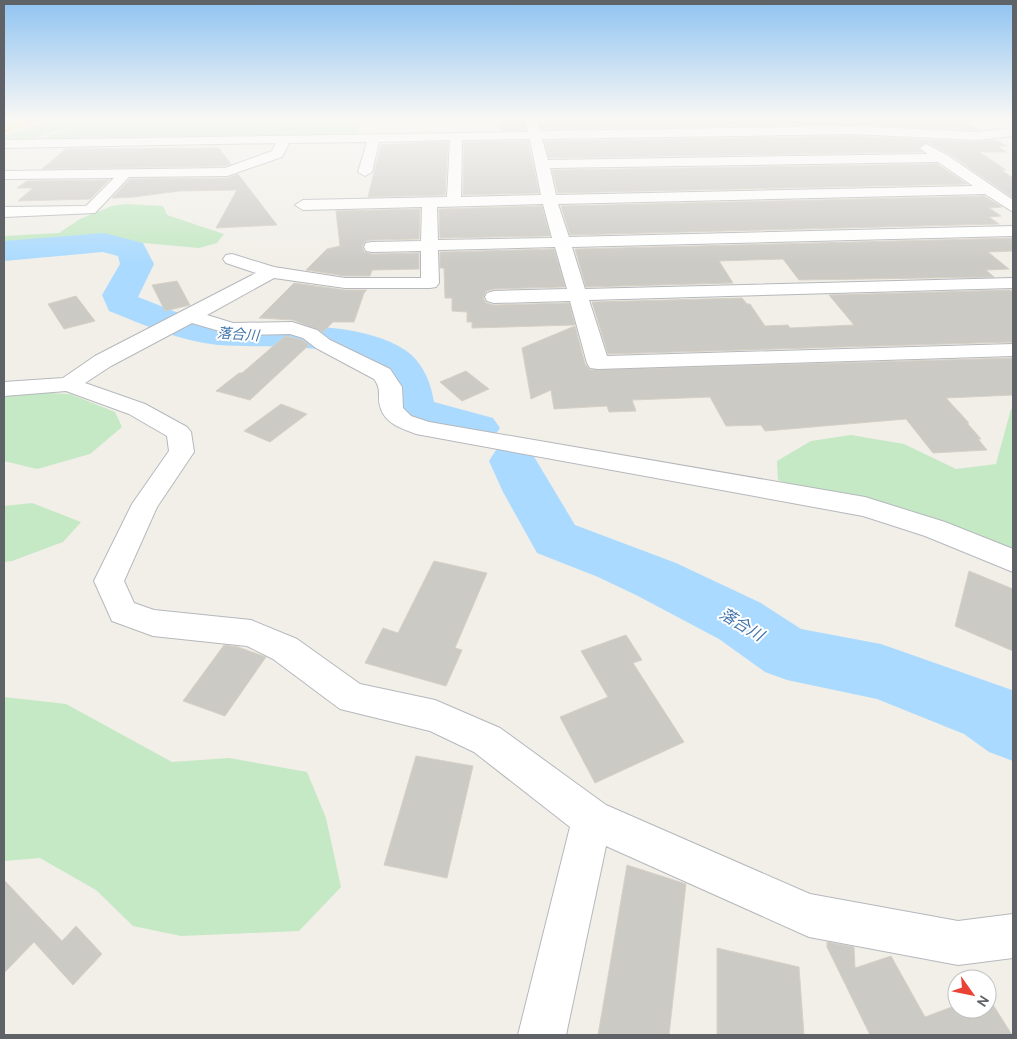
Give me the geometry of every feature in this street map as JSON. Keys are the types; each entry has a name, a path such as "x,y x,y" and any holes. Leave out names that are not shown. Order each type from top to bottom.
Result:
{"street":[{"path":"4,175 227,172 242,166"},
{"path":"365,166 365,172"},
{"path":"454,201 455,166"},
{"path":"543,166 549,199 598,362 1013,350"},
{"path":"954,166 1013,207"},
{"path":"4,212 90,210 125,174"},
{"path":"111,189 174,184"},
{"path":"303,204 987,190"},
{"path":"232,259 271,272 344,283 430,283 429,202"},
{"path":"372,247 1013,231"},
{"path":"68,384 103,361 271,272"},
{"path":"494,297 1013,283"},
{"path":"192,315 206,322 233,329 292,328 310,334 323,344 382,374 391,387 392,409 403,421 424,429 864,507 935,529 1013,561"},
{"path":"4,389 68,384 137,409 179,432 182,452 145,504 109,581 123,612 153,623 251,633 285,649 352,698 435,716 487,740 592,819 809,915 958,943 1013,936"},
{"path":"542,1035 592,819"}],"green space":[{"path":"126,204 163,206 167,215 224,234 217,243 199,248 122,241 99,235 47,249 4,250 4,236 59,233 80,219 112,206"},
{"path":"26,392 70,394 115,412 122,427 90,454 37,469 4,461 4,395"},
{"path":"1011,409 1013,409 1013,553 811,493 778,480 777,461 811,441 851,435 904,444 956,469 996,464"},
{"path":"32,503 81,522 63,542 12,561 4,562 4,506"},
{"path":"4,697 66,704 172,762 229,758 307,772 326,818 341,887 299,931 181,936 133,926 96,890 40,858 4,861"}],"building":[{"path":"45,166 195,166 42,169"},
{"path":"376,166 447,166 445,195 368,197"},
{"path":"464,166 533,166 539,193 463,195"},
{"path":"941,166 967,184 558,193 552,170"},
{"path":"967,166 1001,166 1006,170 1001,170 1013,178 1013,198"},
{"path":"238,174 277,225 216,228 237,190 179,191 112,198 130,179 227,178"},
{"path":"109,180 90,199 18,201 33,188 17,188 27,181"},
{"path":"984,196 1002,207 989,208 1001,216 989,217 999,224 570,235 561,206"},
{"path":"542,206 550,236 440,238 439,209"},
{"path":"420,209 419,239 372,240 366,241 362,246 364,252 372,254 419,253 419,269 372,270 370,276 345,276 306,270 327,249 340,246 336,211"},
{"path":"1013,238 1013,251 988,252 1009,269 986,270 994,277 799,280 783,259 719,261 733,283 586,287 575,249"},
{"path":"554,249 565,287 494,289 486,291 483,298 486,303 494,305 569,303 575,325 472,328 472,322 467,322 467,312 452,311 452,298 445,298 444,268 440,268 440,252"},
{"path":"177,281 190,305 165,311 152,285"},
{"path":"294,283 345,290 367,290 364,293 354,322 333,322 323,332 293,320 259,318"},
{"path":"1010,290 1013,292 1013,342 608,354 592,302 742,298 747,304 750,304 765,326 788,325 790,328 854,325 829,295"},
{"path":"76,296 95,321 64,329 48,304"},
{"path":"575,326 585,364 590,370 1013,358 1013,395 946,398 969,423 967,423 981,439 978,439 987,450 933,453 906,419 765,431 761,425 726,426 710,397 632,400 636,411 609,412 607,406 554,409 551,390 531,399 522,348"},
{"path":"285,336 302,340 309,345 250,400 216,391 239,373 242,373"},
{"path":"466,371 489,389 462,401 440,382"},
{"path":"281,404 307,414 270,442 244,431"},
{"path":"434,561 487,573 455,648 462,650 446,686 365,663 383,628 398,633"},
{"path":"969,571 1013,589 1013,651 955,626"},
{"path":"626,635 642,660 633,663 684,742 595,783 560,717 608,697 581,651"},
{"path":"224,645 238,647 266,657 225,716 183,701"},
{"path":"416,756 473,766 447,878 384,865"},
{"path":"627,865 686,884 669,1035 598,1035"},
{"path":"4,880 62,941 76,926 102,954 73,985 34,942 4,973"},
{"path":"827,942 854,947 855,968 891,956 925,1017 947,1009 947,1019 997,1019 997,1011 1012,1035 870,1035 827,947"},
{"path":"717,948 799,967 804,1035 717,1035"}],"waterway":[{"name":"落合川","path":"4,251 104,242 132,250 137,264 120,295 122,303 192,329 217,333 331,340 374,350 390,358 401,368 410,387 412,408 435,417 477,428"},
{"name":"落合川","path":"513,461 528,492 556,539 618,562 656,579 740,621 787,653 881,672 988,712 1013,729"}]}
